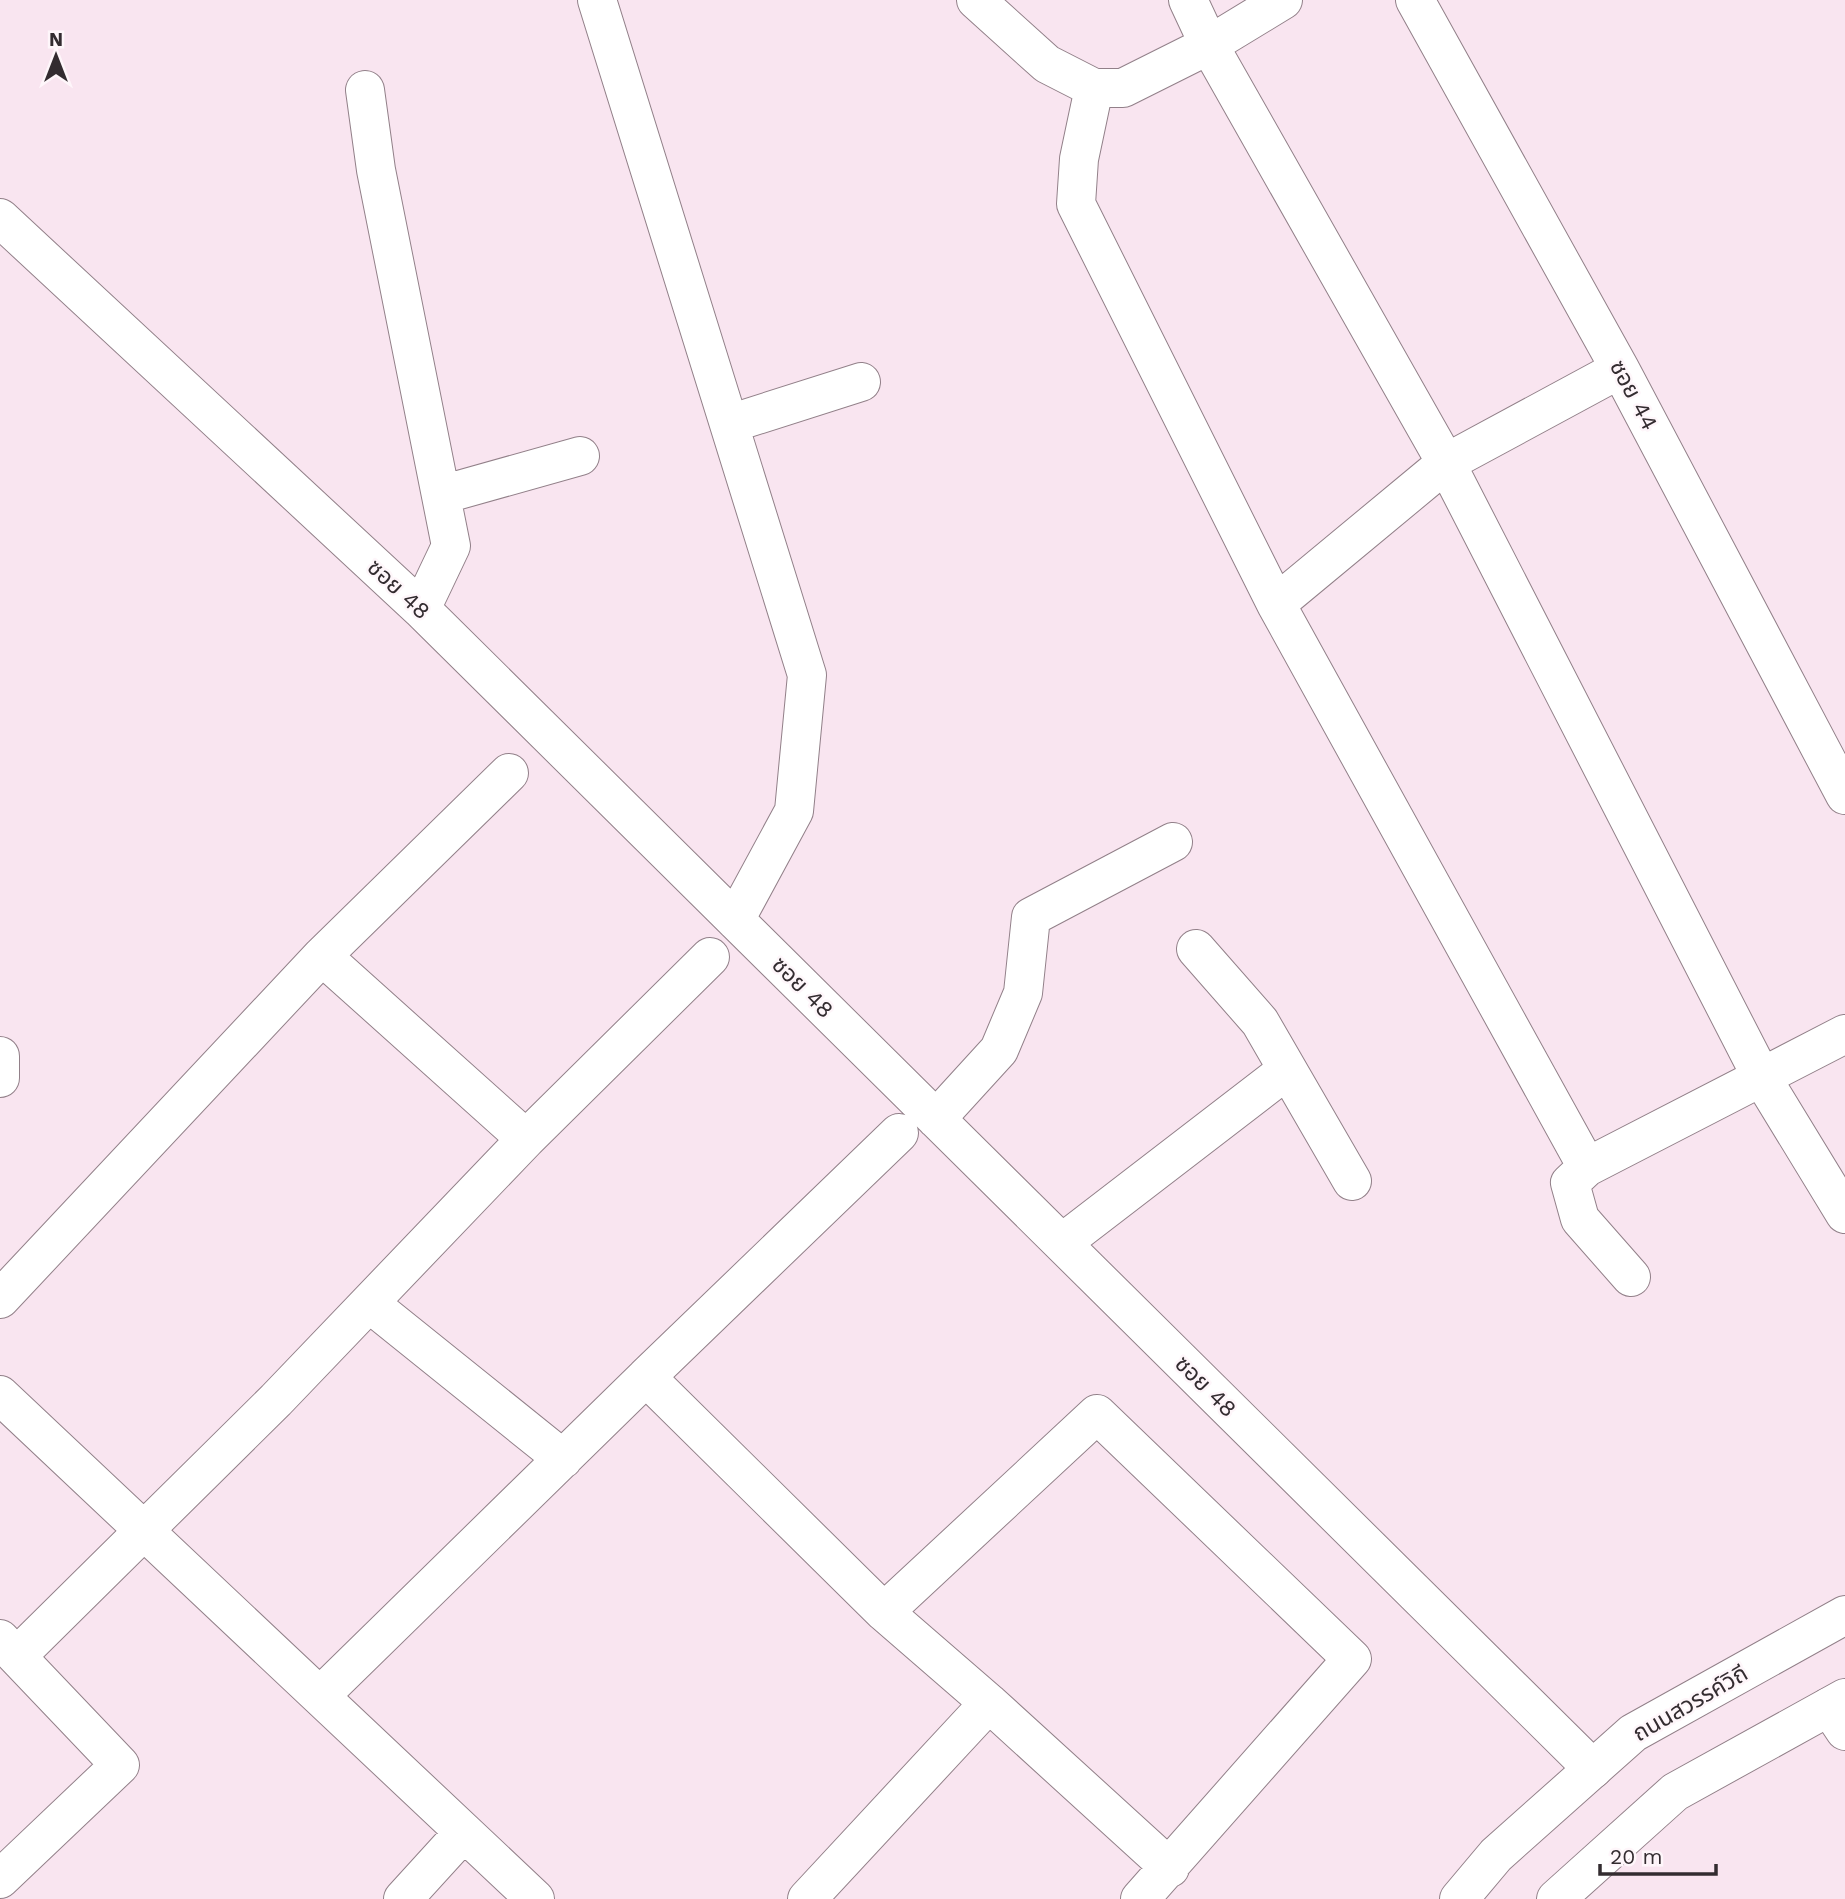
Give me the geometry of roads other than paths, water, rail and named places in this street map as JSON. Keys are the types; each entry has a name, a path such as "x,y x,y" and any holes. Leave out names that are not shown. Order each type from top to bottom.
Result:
{"street":[{"path":"597,0 807,675 794,811 735,920"},
{"path":"976,0 1047,64 1094,88 1123,88 1209,45 1283,0"},
{"path":"1188,0 1209,45 1446,463 1762,1078 1845,1214"},
{"name":"ซอย 44","path":"1415,0 1620,369 1845,794"},
{"path":"1094,88 1079,159 1076,204 1276,604 1587,1167"},
{"path":"365,90 376,170 451,546 421,609"},
{"name":"ซอย 48","path":"0,218 421,609 1593,1769"},
{"path":"1276,604 1446,463 1620,369"},
{"path":"729,424 861,382"},
{"path":"441,495 580,456"},
{"path":"0,1299 322,956 509,772"},
{"path":"936,1119 999,1050 1023,993 1031,917 1173,842"},
{"path":"1196,948 1260,1021 1352,1181"},
{"path":"322,956 526,1139"},
{"path":"0,1879 120,1765 9,1648 143,1529 276,1400 526,1139 710,957"},
{"path":"1631,1277 1580,1219 1570,1183 1587,1167 1845,1034"},
{"path":"0,1056 0,1078"},
{"path":"1062,1243 1287,1070"},
{"path":"320,1696 898,1133"},
{"path":"369,1303 563,1459"},
{"path":"646,1377 884,1612 989,1703 1170,1868"},
{"path":"0,1395 535,1899"},
{"path":"884,1612 1097,1414 1352,1658 1140,1899"},
{"name":"ถนนสวรรค์วิถี","path":"1460,1899 1496,1855 1633,1733 1845,1615"},
{"path":"807,1899 989,1703"},
{"path":"1556,1899 1675,1792 1840,1712"},
{"path":"403,1899 464,1832"}]}
